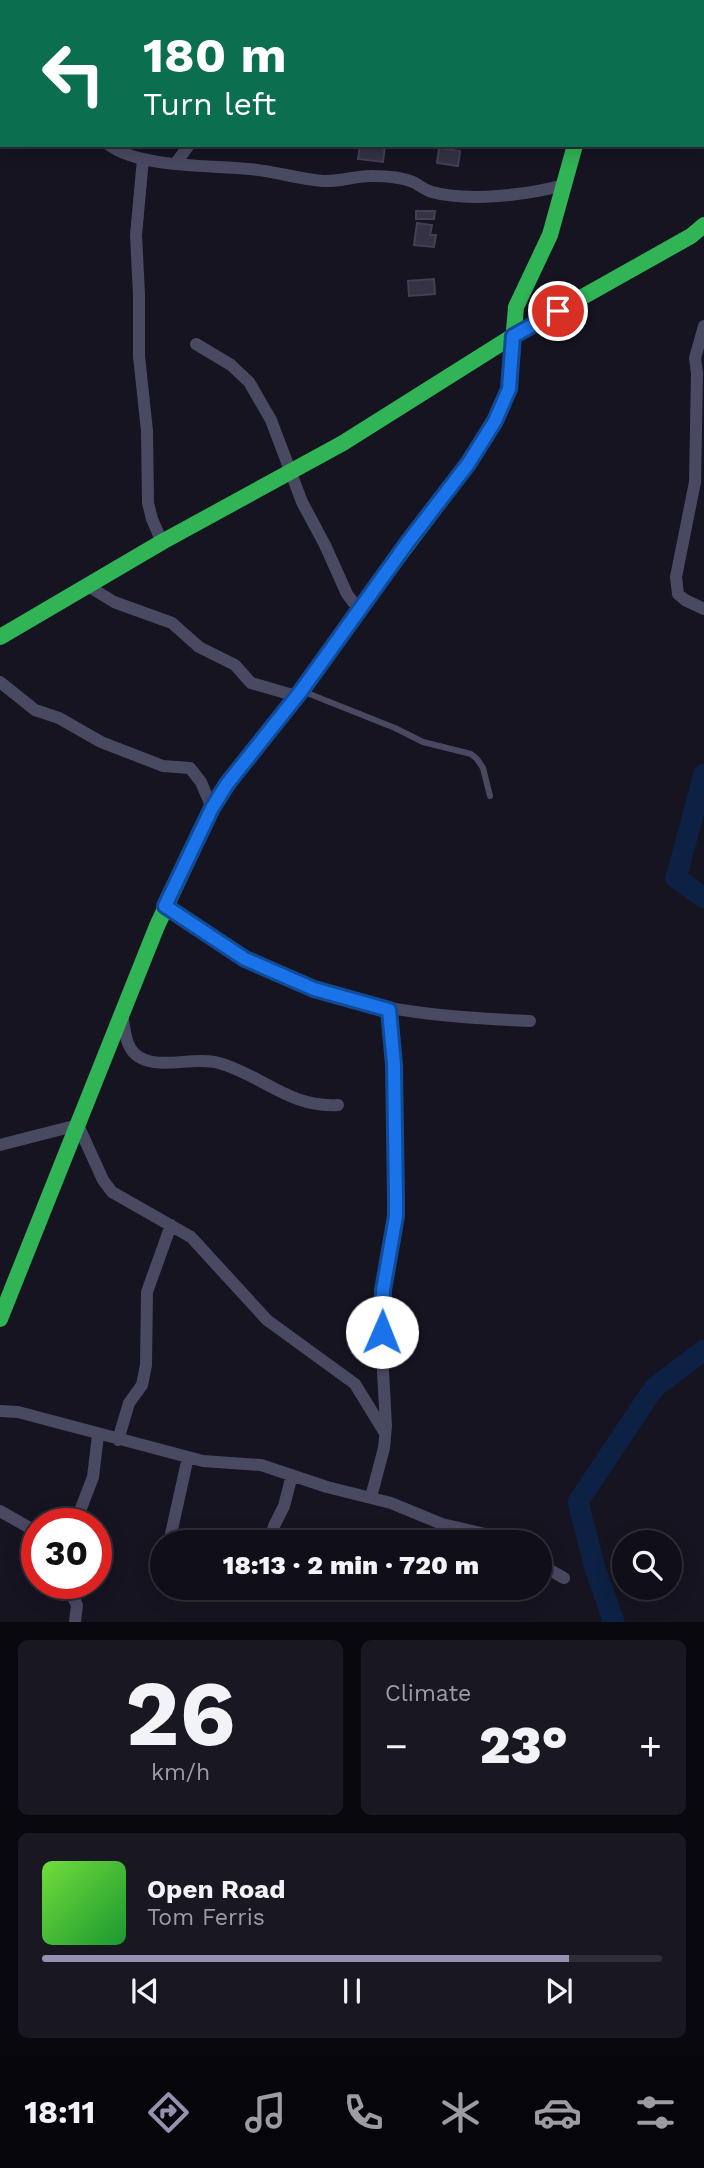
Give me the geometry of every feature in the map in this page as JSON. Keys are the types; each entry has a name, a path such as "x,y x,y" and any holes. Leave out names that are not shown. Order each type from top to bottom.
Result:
{"street":[{"path":"112,147 121,154 143,159 252,169 323,181 347,181 370,176 396,178 411,181 430,192 455,195 515,195 564,185"},
{"path":"176,163 188,147"},
{"path":"0,1320 165,906 212,808 227,784 468,464 495,421 509,389 516,307 542,256 574,147"},
{"path":"143,159 136,235 139,356 147,431 148,503 162,542"},
{"path":"0,637 162,542 354,436 513,336 691,236 704,225"},
{"path":"704,326 694,363 697,373 695,482 676,577 678,594 704,609"},
{"path":"197,344 231,365 249,382 271,420 289,472 347,594 359,610"},
{"path":"88,586 114,602 172,623 199,647 235,665 251,683 298,693"},
{"path":"0,682 35,710 66,721 102,742 163,766 190,768 201,782 212,808"},
{"path":"165,906 245,959 314,989 389,1010 475,1019 530,1021"},
{"path":"371,1497 385,1433 383,1290 396,1216 394,1065 389,1010"},
{"path":"122,1014 130,1048 137,1056 151,1063 198,1060 219,1063 298,1101 320,1106 338,1105"},
{"path":"78,1125 112,1192 191,1237 267,1321 355,1384 385,1433"},
{"path":"0,1145 78,1125"},
{"path":"118,1440 129,1403 142,1385 146,1365 147,1292 170,1225"},
{"path":"0,1411 18,1412 203,1461 261,1465 327,1487 391,1503 442,1524 468,1530"},
{"path":"81,1508 93,1477 98,1435"},
{"path":"172,1530 188,1457"},
{"path":"273,1530 284,1506 292,1475"},
{"path":"0,1511 21,1523"},
{"path":"552,1571 564,1578"},
{"path":"74,1599 77,1605 75,1622"}],"lane":[{"path":"298,693 395,728 424,743 471,754 478,758 483,768 490,796"}],"building":[{"path":"360,147 385,147 383,162 358,159"},
{"path":"439,148 460,151 458,166 437,163"},
{"path":"416,211 435,211 434,219 416,219"},
{"path":"417,223 432,225 430,235 436,235 434,247 414,245"},
{"path":"434,279 435,294 409,296 408,281"}],"waterway":[{"path":"704,774 676,878 704,898"},
{"path":"614,1622 594,1565 578,1502 654,1388 704,1350"}],"traffic: fast":[{"path":"387,572 468,464 495,421 509,389 516,307 550,235 574,147"},
{"path":"0,637 162,542 343,443 513,336 691,236 704,225"},
{"path":"0,1319 157,926 212,808 234,775"}],"traffic: slow":[{"path":"234,775 301,691 387,572"}],"route":[{"path":"382,1332 383,1290 396,1216 394,1065 389,1010 314,989 245,959 165,906 212,808 227,784 301,691 408,542 468,464 495,421 509,389 513,336 558,311"}]}
